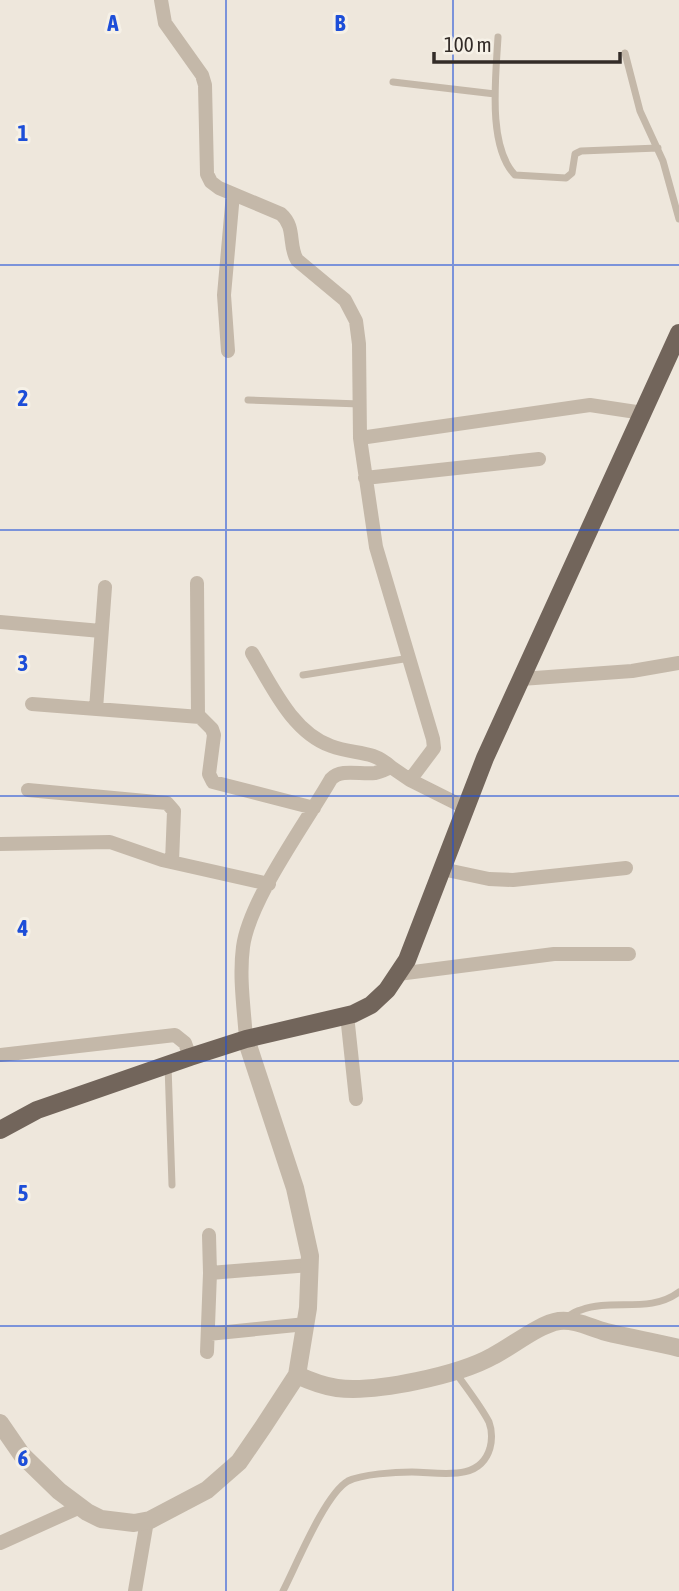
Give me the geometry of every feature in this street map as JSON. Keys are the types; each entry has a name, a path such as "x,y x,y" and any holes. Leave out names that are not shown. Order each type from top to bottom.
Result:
{"main road":[{"path":"0,1130 37,1110 168,1064 246,1039 347,1015 371,1005 387,990 407,960 485,758 679,333"}],"street":[{"path":"161,0 165,23 205,85 207,174 211,182 281,214 288,220 293,253 345,300 356,321 359,344 360,438 376,547 434,748 410,780"},
{"path":"228,351 224,295 233,194"},
{"path":"360,438 590,405 642,413"},
{"path":"365,478 539,459"},
{"path":"197,583 198,717"},
{"path":"96,709 105,587"},
{"path":"0,622 101,631"},
{"path":"252,653 292,715 309,733 329,746 350,752 371,753 410,780 466,808"},
{"path":"521,679 632,671 679,663"},
{"path":"32,704 198,717 214,735 209,774 213,782 314,808"},
{"path":"0,1423 22,1455 59,1491 80,1507 101,1519 134,1523 147,1521 208,1490 239,1462 297,1375 306,1324 310,1265 307,1237 295,1188 246,1039 243,944 256,907 335,775 373,773 391,767"},
{"path":"28,790 167,803 174,811 172,862"},
{"path":"0,844 110,842 172,862 269,884"},
{"path":"442,869 489,879 513,880 626,868"},
{"path":"398,974 554,954 629,954"},
{"path":"347,1015 356,1099"},
{"path":"0,1055 175,1035 185,1043 190,1057"},
{"path":"207,1352 209,1235"},
{"path":"210,1273 310,1265"},
{"path":"297,1375 327,1387 341,1389 456,1373 491,1358 559,1321 577,1322 607,1332 679,1348"},
{"path":"208,1334 306,1324"},
{"path":"0,1543 80,1507"},
{"path":"135,1591 147,1521"}],"lane":[{"path":"498,37 495,94 497,132 508,166 515,176 566,178 572,173 575,154 581,151 658,148"},
{"path":"625,53 640,111 658,148 679,219"},
{"path":"393,82 495,94"},
{"path":"248,400 360,404"},
{"path":"303,675 410,658"},
{"path":"168,1064 172,1185"},
{"path":"559,1321 580,1310 596,1306 649,1304 679,1292"},
{"path":"283,1591 324,1511 340,1488 350,1480 410,1472 461,1474 475,1469 487,1460 491,1444 489,1423 456,1373"}]}
